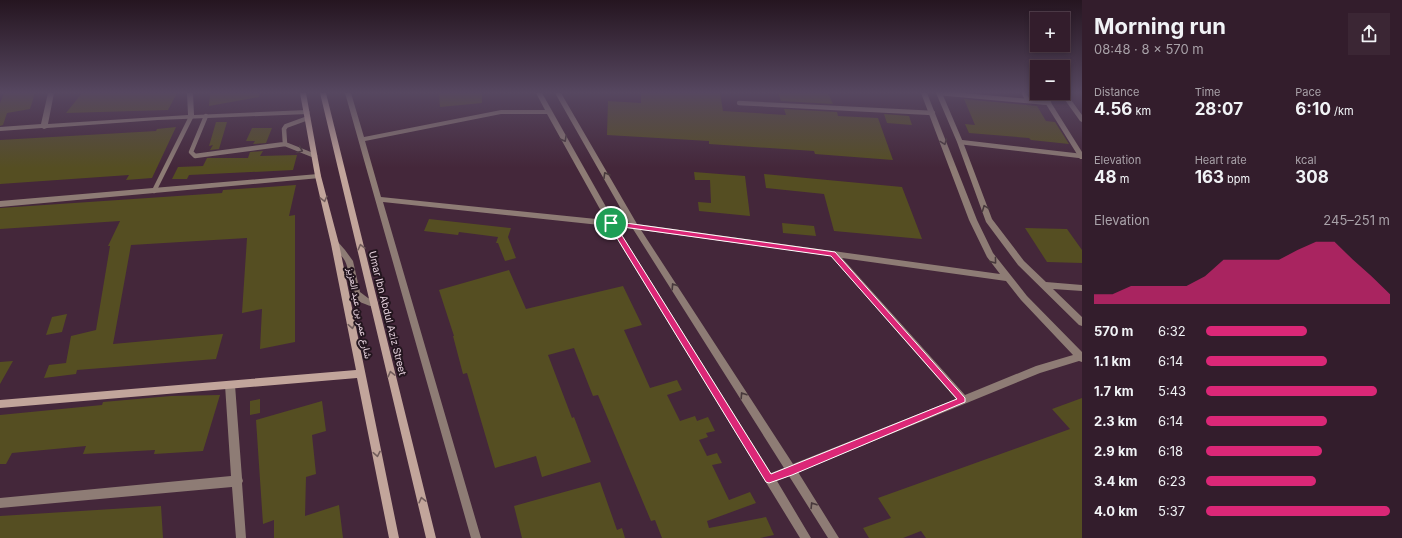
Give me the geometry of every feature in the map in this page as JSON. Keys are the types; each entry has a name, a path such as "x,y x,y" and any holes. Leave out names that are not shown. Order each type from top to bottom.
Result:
{"main road":[{"name":"شارع عمر بن عبد العزيز","path":"308,118 318,176 335,244 362,374 394,538"},
{"name":"Umar Ibn Abdul Aziz Street","path":"329,118 431,538"},
{"path":"0,404 362,374"}],"street":[{"path":"44,127 46,118"},
{"path":"0,129 175,118"},
{"path":"356,118 476,538"},
{"path":"362,140 470,118"},
{"path":"552,118 611,223 806,538"},
{"path":"573,118 635,226 834,538"},
{"path":"769,479 792,471 1039,369 1081,357 1024,298 990,255 973,220 935,118"},
{"path":"950,118 990,220 1020,263 1082,322"},
{"path":"1058,118 1082,156"},
{"path":"0,204 318,176"},
{"path":"379,199 635,226 1008,278"},
{"path":"335,244 349,261 356,292 365,302 374,303"},
{"path":"833,254 963,400"},
{"path":"1043,285 1082,288"},
{"path":"230,385 241,538"},
{"path":"0,503 238,481"}],"lane":[{"path":"154,191 190,118"},
{"path":"205,118 191,152 195,156 285,144 314,156"},
{"path":"285,144 284,129 286,126 301,118"},
{"path":"960,142 1082,156"}],"building":[{"path":"0,118 5,118 3,125 0,126"},
{"path":"607,118 878,118 893,160 815,154 814,151 709,144 709,141 607,135"},
{"path":"885,118 910,118 912,125 887,123"},
{"path":"972,118 1044,118 1046,121 1055,122 1069,144 1031,140 1029,138 969,133 965,124 975,125"},
{"path":"216,122 227,122 219,149 210,150 213,145 209,146"},
{"path":"176,127 152,178 126,180 129,175 0,184 0,140 156,131 157,129"},
{"path":"252,128 272,128 266,143 253,144 255,141 246,141"},
{"path":"263,151 260,156 297,155 293,170 189,175 187,179 172,179 178,167 203,166 207,158 248,158 250,152"},
{"path":"694,172 745,176 750,216 699,211 698,202 711,203 710,180 695,180"},
{"path":"764,174 902,187 922,239 834,231 824,194 766,188"},
{"path":"296,185 289,216 295,215 295,342 260,349 262,309 242,313 247,238 131,245 113,344 223,334 216,359 77,370 76,374 44,378 49,365 66,363 71,336 96,330 110,246 108,246 120,221 0,229 0,208 222,193 223,190"},
{"path":"429,219 511,228 508,237 516,258 505,261 498,243 496,243 498,237 459,232 458,235 424,231"},
{"path":"782,223 814,226 816,236 783,233"},
{"path":"1025,228 1067,229 1082,250 1082,263 1047,262"},
{"path":"509,270 526,309 623,286 642,325 624,330 650,388 677,380 682,390 667,395 680,421 695,416 697,421 708,417 715,431 706,433 708,437 699,440 707,456 717,453 722,463 712,465 729,500 750,492 756,503 707,521 709,528 766,517 774,535 760,538 662,538 655,520 651,521 598,395 593,396 574,348 548,355 572,418 574,417 591,462 542,477 536,456 495,468 467,373 463,374 454,336 439,290"},
{"path":"67,314 62,332 46,335 52,317"},
{"path":"13,361 0,384 0,362"},
{"path":"220,395 203,451 154,454 155,450 83,454 86,446 12,453 6,464 0,464 0,415 102,405 103,402 171,396"},
{"path":"1082,398 1082,538 926,538 921,531 903,538 869,538 863,528 891,518 878,498 1070,429 1052,409"},
{"path":"260,399 260,413 250,415 250,401"},
{"path":"322,401 326,431 312,435 316,474 306,477 305,516 339,505 343,538 274,538 274,520 263,524 256,420"},
{"path":"600,482 617,530 622,528 625,538 522,538 514,506"},
{"path":"161,506 163,538 0,538 0,516"}],"route":[{"path":"611,223 833,254 963,400 792,471 769,479 611,223"}]}
